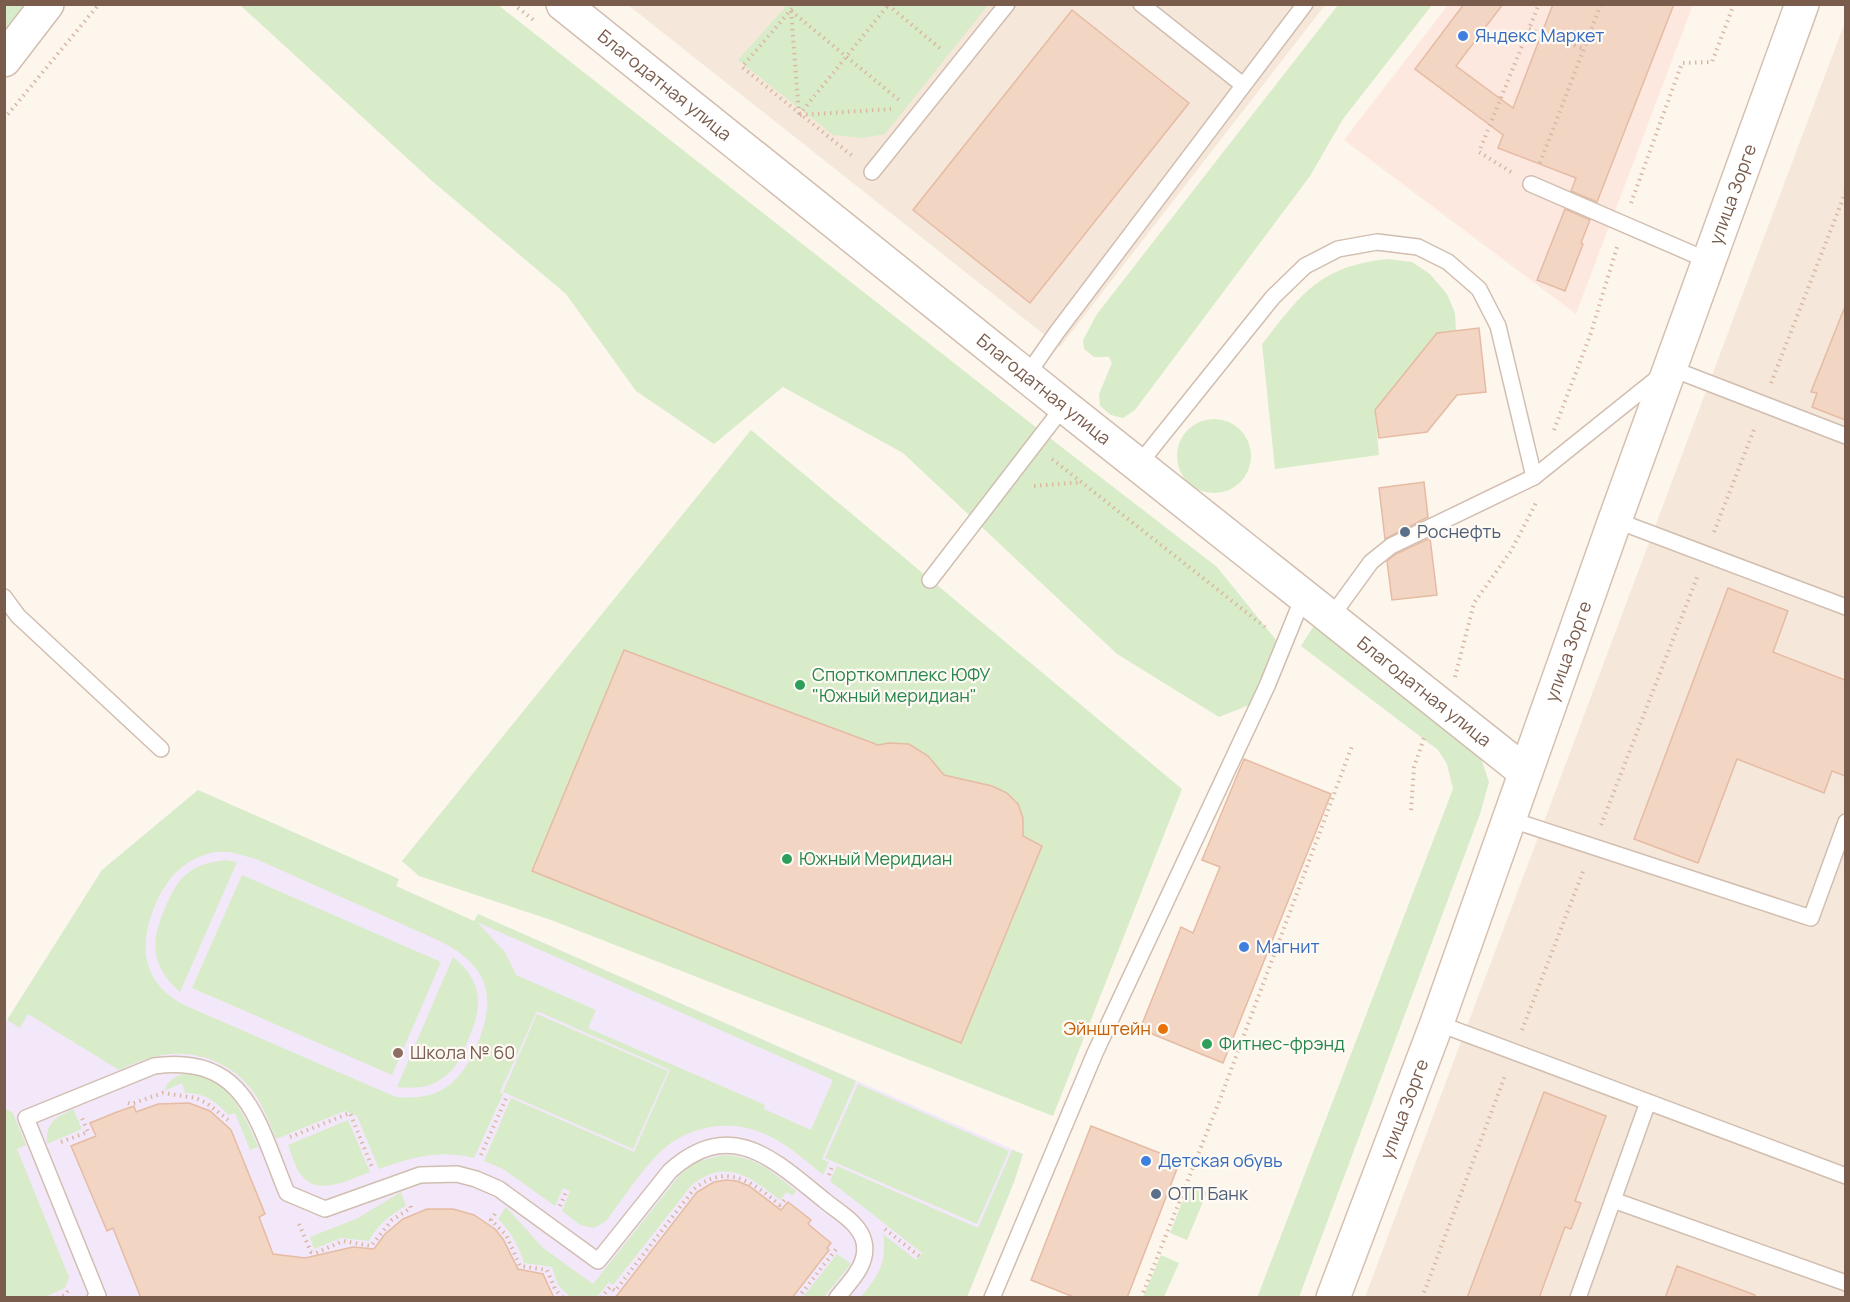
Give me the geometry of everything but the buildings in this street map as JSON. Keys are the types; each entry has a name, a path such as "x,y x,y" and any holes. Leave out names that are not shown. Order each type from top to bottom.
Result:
{"main road":[{"path":"4,60 46,4"},
{"name":"Благодатная улица","path":"563,4 1064,406 1526,772"},
{"name":"улица Зорге","path":"1333,1298 1437,1023 1615,520 1802,4"}],"lane":[{"path":"872,172 912,112 959,64 1007,4"},
{"path":"1141,4 1243,85"},
{"path":"1027,375 1305,4"},
{"path":"1531,184 1709,261"},
{"path":"1139,464 1273,297 1305,266 1338,249 1377,242 1418,247 1448,262 1479,290 1498,326 1534,477"},
{"path":"1331,617 1371,562 1391,546 1534,477 1670,368 1845,436"},
{"path":"930,580 1064,406"},
{"path":"1615,520 1845,607"},
{"path":"992,1298 1095,1053 1267,686 1304,595"},
{"path":"4,597 18,616 161,749"},
{"path":"1509,819 1811,918 1845,822"},
{"path":"1437,1023 1845,1176"},
{"path":"95,1298 98,1296 26,1118 154,1066 174,1064 189,1064 216,1072 242,1094 251,1107 287,1193 325,1209 420,1174 457,1174 499,1189 598,1262 670,1171 684,1158 707,1147 718,1145 745,1147 770,1158 856,1226 861,1234 864,1243 862,1266 837,1298"},
{"path":"1578,1298 1648,1102"},
{"path":"1613,1200 1845,1283"}],"path":[{"path":"4,119 99,4"},
{"path":"796,4 742,67 872,172"},
{"path":"1539,4 1479,152 1531,184 1601,4"},
{"path":"799,115 888,5 959,64"},
{"path":"791,11 912,112"},
{"path":"791,11 799,115"},
{"path":"1529,29 1584,49"},
{"path":"799,115 912,112"},
{"path":"1422,1298 1514,1052 1845,191"},
{"path":"1033,444 1284,643"},
{"path":"1455,678 1474,603 1511,551 1536,506 1547,466"},
{"path":"1000,488 1082,482"},
{"path":"1411,810 1414,767 1426,731"},
{"path":"1141,1298 1219,1102 1352,746"},
{"path":"477,1163 507,1096"},
{"path":"601,1298 610,1287 615,1291 694,1189 701,1184 721,1176 736,1177 754,1185 780,1205 787,1197 792,1201"},
{"path":"556,1213 567,1190"},
{"path":"498,1208 491,1220 506,1235 520,1266 547,1270 555,1288 563,1298"},
{"path":"798,1298 837,1248"}],"shaded area":[{"path":"628,5 1325,5 1060,347"},
{"path":"1448,5 1693,5 1576,314 1344,140"},
{"path":"1845,22 1845,1297 1365,1297"},
{"name":"Школа № 60","path":"198,790 399,879 396,886 474,921 478,914 1023,1154 1014,1182 967,1297 5,1297 4,1025 102,870"}],"green space":[{"path":"5,5 29,5 5,37"},
{"path":"240,5 498,5 1217,567 1280,645 1252,704 1219,717 1117,654 903,453 783,387 714,444 636,391 566,294 431,180"},
{"path":"787,5 988,5 885,134 862,138 833,135 738,60"},
{"path":"1338,5 1432,5 1343,119 1310,176 1135,410 1123,418 1111,415 1100,406 1099,394 1112,363 1109,357 1094,357 1084,349 1083,340 1097,314"},
{"path":"1387,259 1412,262 1430,274 1447,294 1455,313 1456,331 1437,333 1375,410 1379,455 1275,469 1262,344 1301,297 1328,276 1363,263"},
{"path":"1214,419 1235,425 1245,435 1251,456 1245,477 1235,487 1214,493 1193,487 1183,477 1177,456 1183,435 1193,425"},
{"name":"Спорткомплекс ЮФУ \"Южный меридиан\"","path":"751,430 1182,789 1053,1116 551,920 419,876 402,861"},
{"path":"1315,624 1479,752 1489,782 1480,814 1299,1297 1257,1298 1453,789 1447,764 1438,750 1301,646"},
{"path":"198,790 399,879 396,886 474,921 478,914 856,1081 822,1159 829,1162 823,1175 785,1145 758,1131 731,1126 704,1128 678,1138 667,1146 642,1172 606,1221 594,1228 580,1225 562,1211 570,1191 563,1188 555,1206 503,1169 484,1161 511,1098 634,1152 670,1070 537,1011 500,1092 503,1094 474,1158 438,1154 403,1161 379,1169 357,1116 345,1111 276,1139 263,1108 252,1090 232,1071 208,1058 167,1054 119,1070 28,1014 20,1028 7,1020 102,870","holes":["215,852 230,852 256,859 442,942 470,962 485,985 487,1012 477,1045 456,1080 436,1093 411,1098 396,1097 184,1005 159,986 147,962 146,949 146,935 155,905 165,886 185,864","477,922 833,1080 811,1130 764,1109 765,1105 588,1028 596,1010 516,975 505,952"]},
{"path":"226,860 237,862 180,992 163,973 156,953 160,920 175,888 187,874 204,864"},
{"path":"242,875 441,962 392,1075 192,988"},
{"path":"453,957 471,977 478,998 478,1009 464,1051 452,1070 433,1084 397,1087"},
{"path":"537,1014 668,1071 633,1149 503,1092"},
{"path":"183,1074 198,1076 222,1088 240,1109 258,1147 250,1150 235,1113 228,1115 210,1099 198,1094 185,1093 182,1083 164,1091 171,1080"},
{"path":"858,1084 1009,1151 977,1224 825,1158"},
{"path":"4,1108 13,1113 26,1145 17,1149 69,1277 65,1288 45,1297 5,1297"},
{"path":"73,1109 82,1129 47,1144 50,1126 61,1115"},
{"path":"348,1120 370,1172 326,1186 309,1182 297,1169 288,1145"},
{"path":"1012,1150 1023,1154 1014,1182 967,1297 861,1297 873,1282 883,1261 883,1234 916,1260 922,1253 830,1181 837,1166 978,1228"},
{"path":"723,1155 745,1158 763,1166 796,1191 793,1196 787,1192 780,1200 758,1184 737,1174 715,1173 704,1177 691,1186 613,1285 609,1282 597,1297 570,1297 558,1285 552,1267 524,1263 514,1239 498,1219 506,1207 542,1247 593,1284 679,1176 696,1162"},
{"path":"1189,1185 1207,1192 1187,1240 1170,1233"},
{"path":"401,1192 406,1206 385,1221 369,1241 341,1238 314,1249 310,1237 358,1218"},
{"path":"837,1254 851,1264 824,1297 803,1297"},
{"path":"1161,1255 1179,1263 1164,1297 1143,1297"}],"place":[{"name":"Яндекс Маркет","path":"1463,36"},
{"name":"Роснефть","path":"1405,532"},
{"name":"Спорткомплекс ЮФУ \"Южный меридиан\"","path":"800,685"},
{"name":"Южный Меридиан","path":"787,859"},
{"name":"Магнит","path":"1244,947"},
{"name":"Эйнштейн","path":"1163,1029"},
{"name":"Фитнес-фрэнд","path":"1207,1044"},
{"name":"Школа № 60","path":"398,1053"},
{"name":"Детская обувь","path":"1146,1161"},
{"name":"ОТП Банк","path":"1156,1194"}]}
